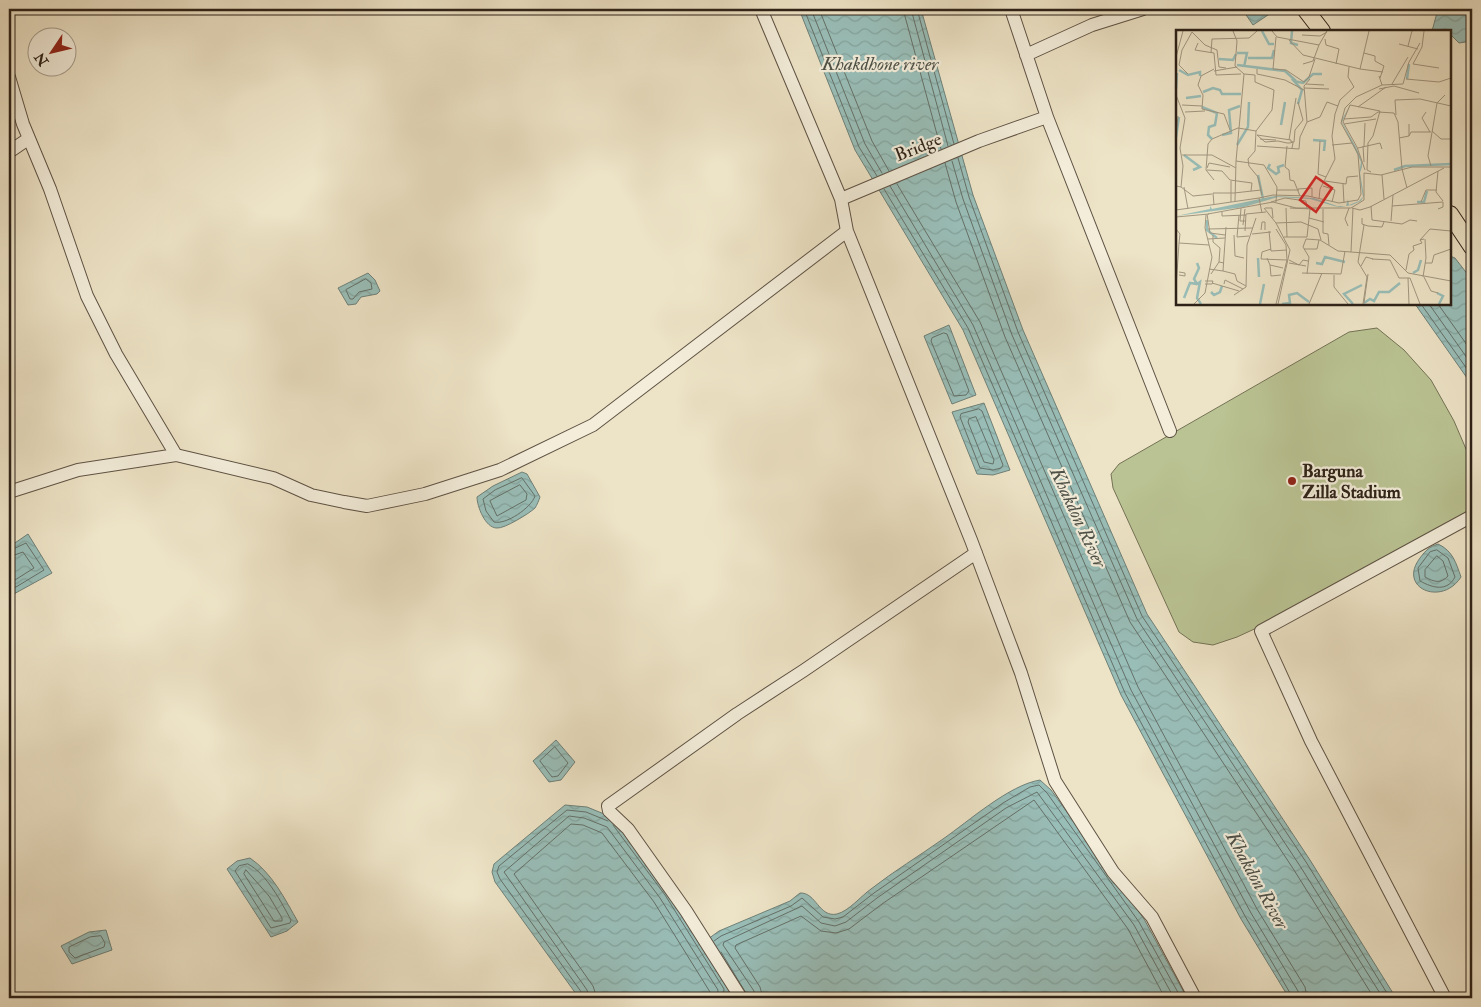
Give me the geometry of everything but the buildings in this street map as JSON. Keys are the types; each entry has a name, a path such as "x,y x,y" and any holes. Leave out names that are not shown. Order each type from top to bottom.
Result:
{"main road":[{"path":"1305,9 1321,30"},
{"path":"1451,216 1472,247"}],"street":[{"path":"761,9 841,199 847,231 976,554 1021,673 1056,781 1113,872 1152,917 1195,998"},
{"path":"1011,9 1047,117 1170,431"},
{"path":"1026,55 1092,25 1143,9"},
{"path":"9,77 28,139 66,233 87,296 116,354 176,455"},
{"name":"Bridge","path":"841,199 979,141 1047,117"},
{"path":"9,152 28,139"},
{"path":"9,492 78,470 176,455 273,478 311,495 367,506 425,494 500,470 593,426 847,231"},
{"path":"1445,998 1312,741 1261,631 1472,516"},
{"path":"741,998 680,902 628,829 609,811 608,806 685,753 737,714 804,672 976,554"}],"green space":[{"name":"Barguna Zilla Stadium","path":"1377,328 1404,350 1431,380 1454,421 1472,463 1472,511 1326,596 1237,637 1213,645 1193,642 1179,632 1113,488 1111,474 1119,464 1349,332"}],"water":[{"name":"Khakdhone river","path":"799,9 921,9 973,195 1023,330 1147,614 1310,860 1396,998 1289,998 1241,919 1121,695 963,330 855,150"},
{"path":"1242,9 1277,9 1253,25"},
{"path":"1438,9 1472,9 1472,41 1459,43 1451,35 1451,30 1432,30"},
{"path":"1451,256 1455,258 1472,280 1472,385 1416,305 1451,305"},
{"path":"368,273 375,280 380,291 377,294 361,297 356,304 348,305 338,288"},
{"path":"949,325 976,395 952,404 924,336"},
{"path":"984,403 1010,470 993,475 977,474 952,412"},
{"path":"522,472 527,474 540,497 535,508 500,528 493,527 482,516 477,497 493,486"},
{"path":"28,534 52,573 12,595 9,587 9,547"},
{"path":"1438,544 1451,554 1461,577 1453,586 1443,591 1434,592 1425,590 1418,585 1414,578 1414,569 1426,551"},
{"path":"556,740 575,762 561,780 549,782 533,761"},
{"path":"1040,780 1051,790 1144,919 1187,998 745,998 708,939 719,931 790,901 800,893 810,896 826,912 837,914 850,907 880,882 1003,796 1028,783"},
{"path":"565,805 587,807 614,818 669,892 730,992 726,998 579,998 495,882 492,872 494,864"},
{"path":"250,858 271,879 298,922 287,931 271,937 227,869 237,861"},
{"path":"106,930 112,950 72,964 61,946 89,932"}],"place":[{"name":"Barguna Zilla Stadium","path":"1292,481"}],"water label":[{"name":"Khakdon River","path":"1079,517"},
{"name":"Khakdon River","path":"1258,880"}]}
